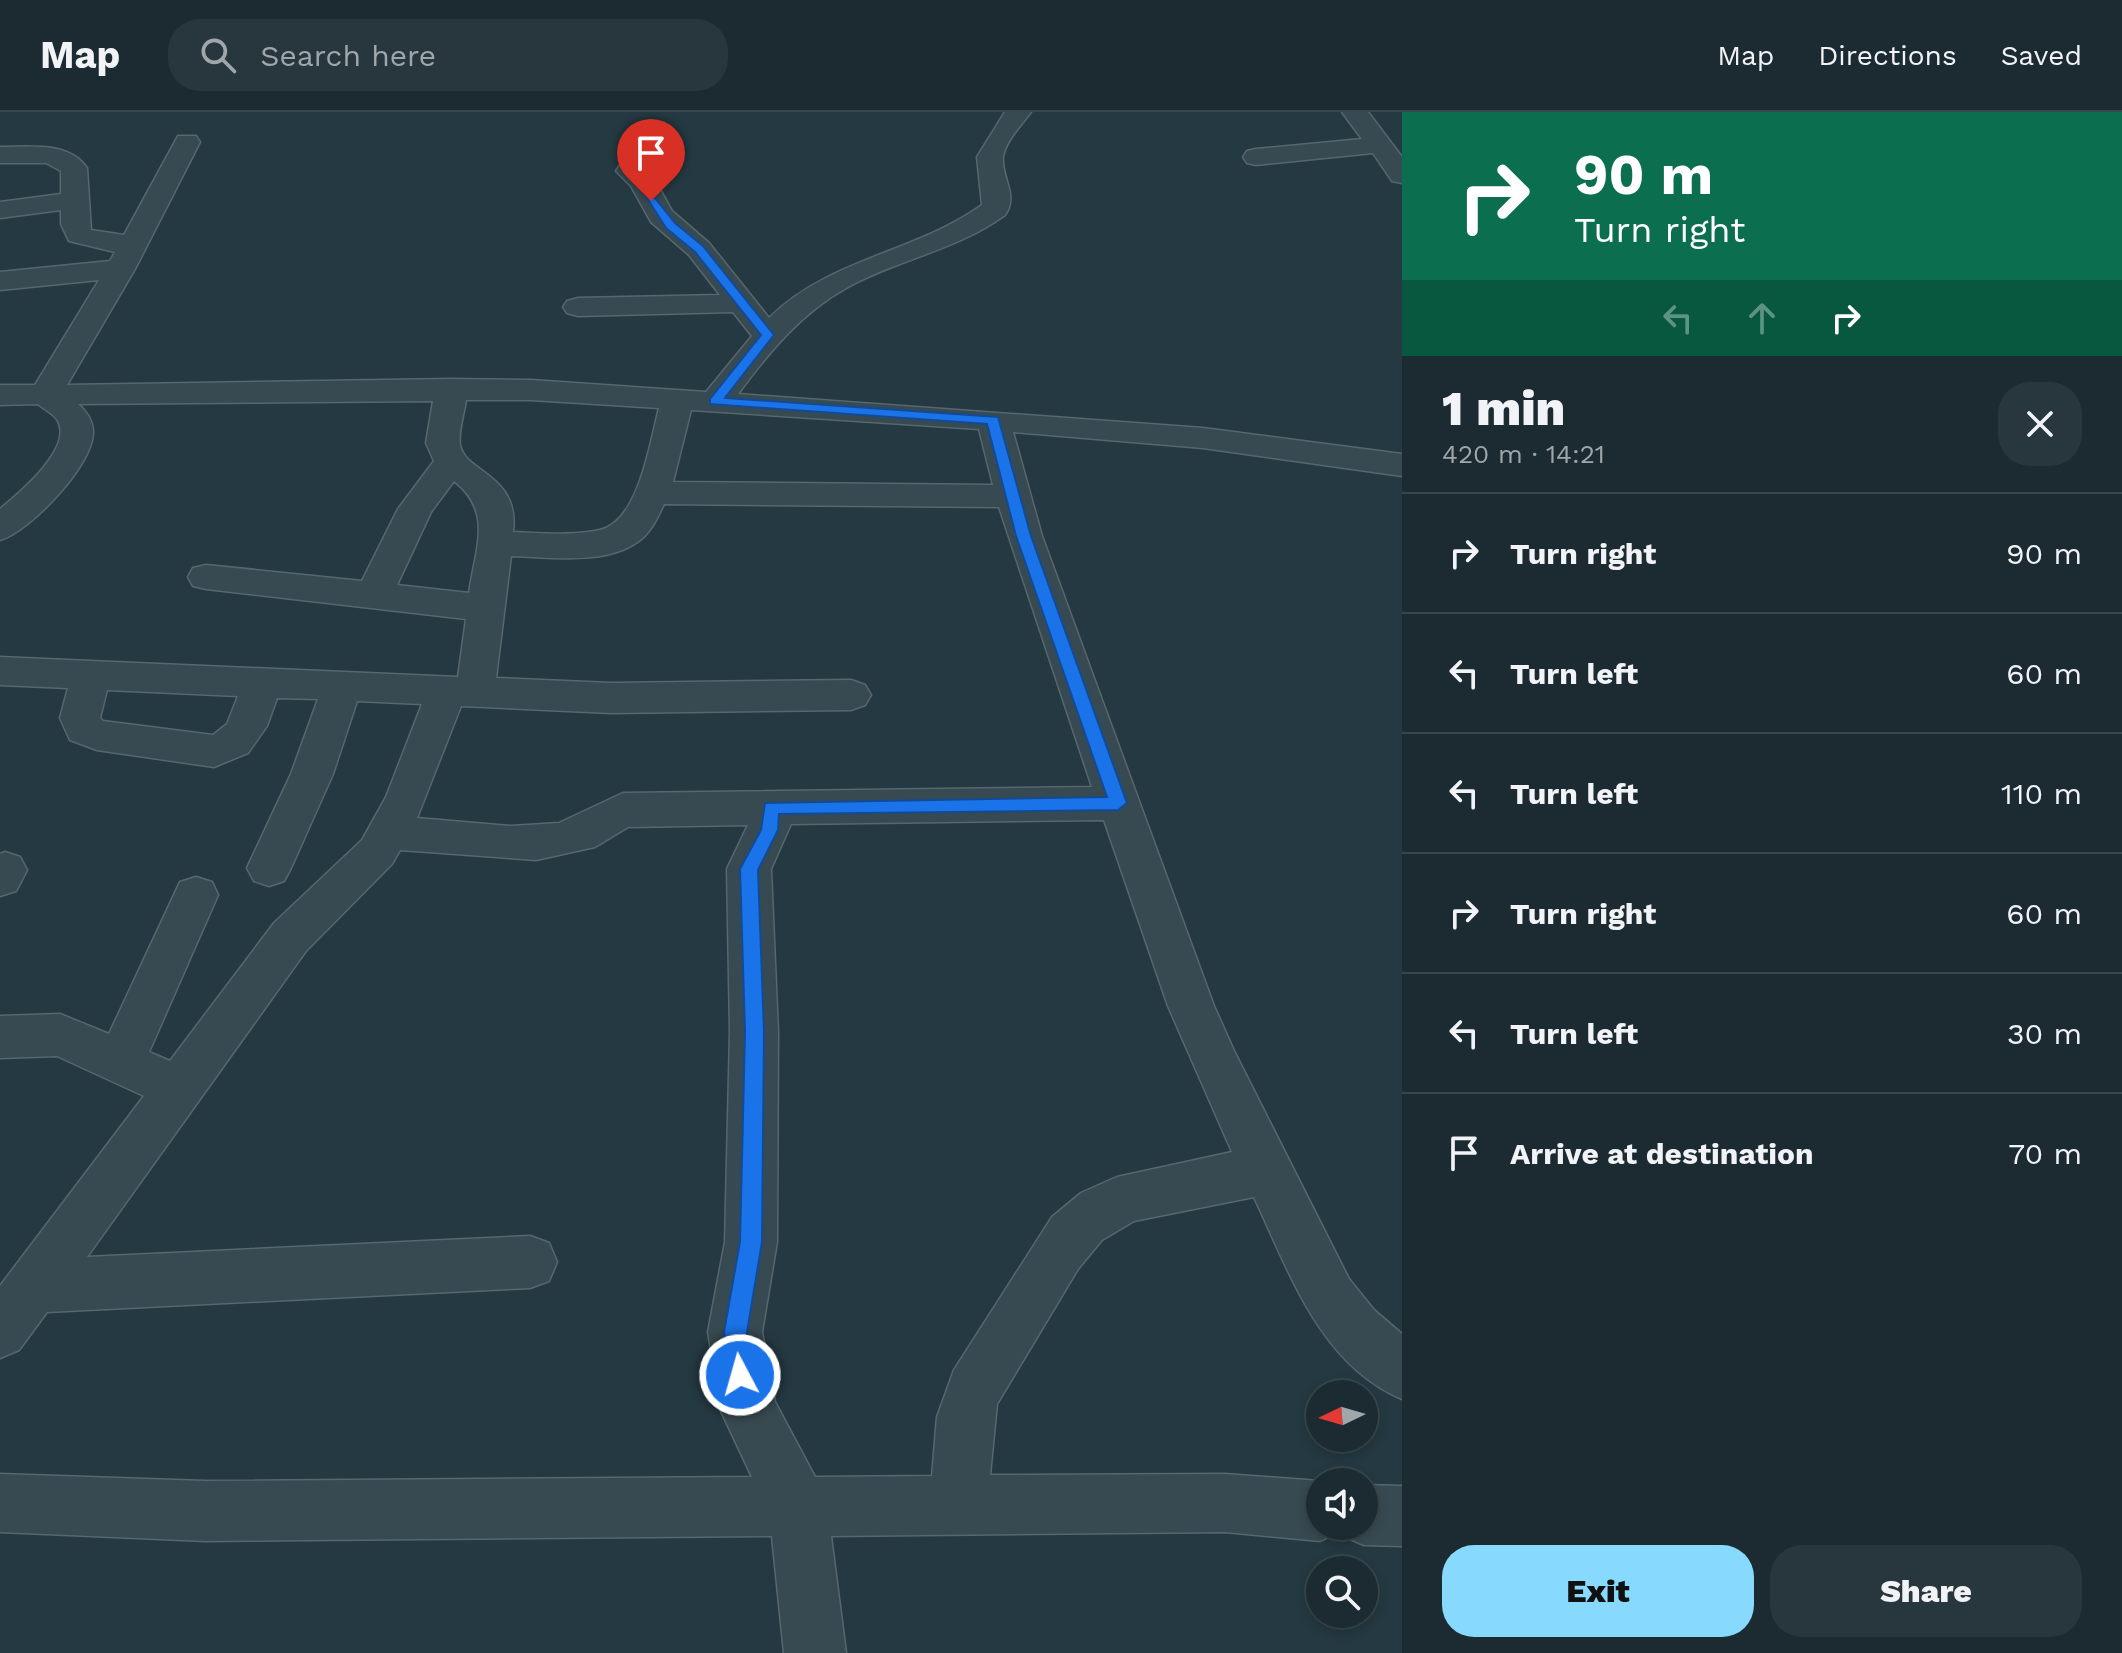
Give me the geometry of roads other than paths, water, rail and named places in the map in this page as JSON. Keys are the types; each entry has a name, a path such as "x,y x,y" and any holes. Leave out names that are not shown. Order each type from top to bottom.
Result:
{"street":[{"path":"715,402 767,335 789,314 837,281 954,234 995,209 999,190 990,164 991,156 998,138 1018,112"},
{"path":"1355,112 1387,135"},
{"path":"1366,112 1387,135 1402,175"},
{"path":"1256,157 1387,135"},
{"path":"46,394 126,256 187,142"},
{"path":"0,155 51,155 67,162 76,174 79,235 126,256"},
{"path":"629,171 642,181 661,216 699,249 767,335"},
{"path":"0,210 76,200"},
{"path":"0,281 126,256"},
{"path":"578,307 742,303"},
{"path":"0,1331 290,937 377,852 461,693 487,608 497,544 498,513 484,487 451,462 443,443 451,389"},
{"path":"0,395 531,390 993,420 1203,438 1402,465"},
{"path":"0,528 61,469 75,438 77,427 73,417 46,394"},
{"path":"497,544 617,539 641,521 678,399"},
{"path":"993,420 1012,496 1118,803 1208,1048 1330,1298 1355,1329 1402,1371"},
{"path":"374,595 415,509 451,462"},
{"path":"651,493 1012,496"},
{"path":"206,577 487,608"},
{"path":"0,671 611,698 851,695"},
{"path":"92,673 80,718 84,729 97,735 214,751 230,749 239,741 263,682"},
{"path":"269,868 312,774 342,687"},
{"path":"389,832 506,842 544,841 580,835 623,810 1118,803"},
{"path":"771,808 769,830 749,869 754,1032 751,1242 735,1332 749,1411 798,1505 815,1653"},
{"path":"121,1061 196,895"},
{"path":"0,1037 60,1035 179,1088"},
{"path":"960,1503 965,1418 972,1394 1023,1314 1052,1258 1072,1235 1092,1215 1116,1202 1267,1170"},
{"path":"34,1286 530,1262"},
{"path":"0,1503 205,1511 541,1510 960,1503 1225,1503 1306,1510"},
{"path":"1378,1515 1402,1516"}]}
